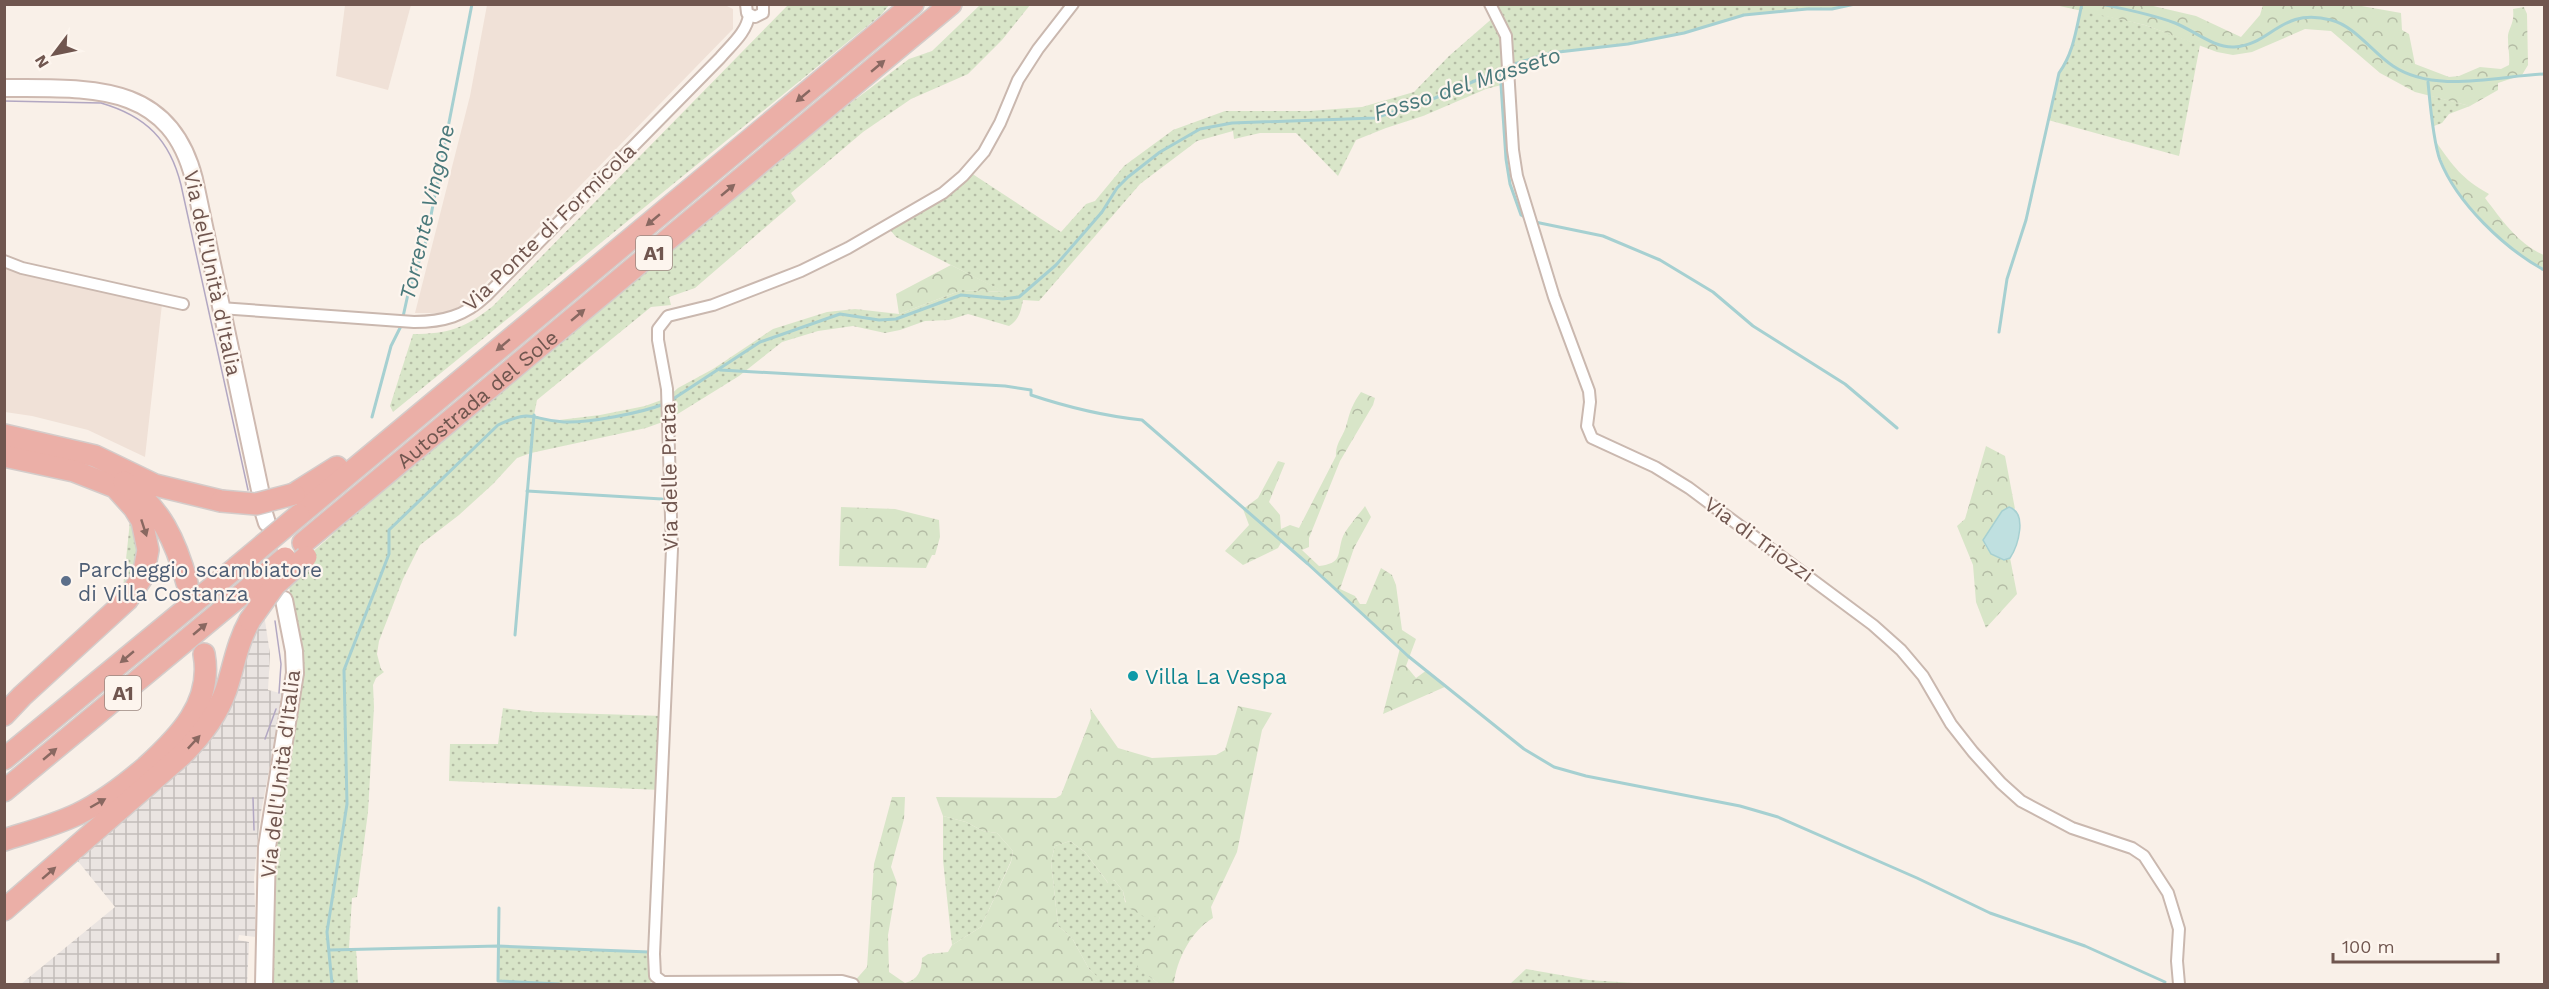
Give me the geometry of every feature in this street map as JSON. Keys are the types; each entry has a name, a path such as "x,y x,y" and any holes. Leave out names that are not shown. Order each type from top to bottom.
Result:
{"highway":[{"name":"Autostrada del Sole","path":"4,759 913,4"},
{"name":"Autostrada del Sole","path":"305,550 332,535 355,500 951,4"},
{"path":"4,435 95,456 155,485 221,501 256,504 294,494 325,476 384,430 451,388"},
{"path":"31,440 94,462 144,497 171,534 187,583"},
{"path":"4,456 74,471 115,487 138,515 148,545 147,565 143,576 127,600 13,702 4,715"},
{"path":"4,910 198,739 211,722 221,703 240,640 250,620 275,585 305,550"},
{"name":"A1","path":"4,791 242,594 305,550"},
{"path":"4,840 58,822 94,805 122,787 168,747 184,730 196,709 204,680 204,654"}],"street":[{"name":"Via Ponte di Formicola","path":"747,10 755,17 760,16 764,10 763,4"},
{"name":"Via delle Prata","path":"853,984 842,981 663,982 655,976 654,954 672,549 667,389 658,329 668,316 713,305 801,271 848,248 943,193 963,176 984,152 1000,123 1018,80 1038,49 1074,4"},
{"name":"Via di Triozzi","path":"1490,4 1506,36 1513,150 1517,176 1554,297 1589,391 1587,426 1592,438 1655,467 1689,488 1873,625 1923,676 1951,724 2001,783 2021,801 2072,828 2132,848 2144,856 2168,893 2179,930 2177,961 2179,984"},
{"name":"Via Ponte di Formicola","path":"220,308 414,322 449,319 464,314 720,58 748,23 747,10"},
{"name":"Via dell'Unità d'Italia","path":"4,88 93,90 111,93 143,105 167,124 182,145 191,168 260,490"},
{"path":"4,261 22,268 183,304"},
{"name":"Via dell'Unità d'Italia","path":"264,984 267,847 295,673 294,651 284,600"}],"shaded area":[{"path":"723,4 733,9 733,29 464,305 443,313 415,313 470,96 487,5"},
{"path":"345,5 411,5 388,90 336,76"},
{"path":"5,267 162,304 145,457 88,430 32,416 5,412"},
{"path":"264,614 270,654 268,690 284,694 260,817 254,878 256,937 239,935 238,940 249,942 247,984 21,984 115,907 77,860 199,749"}],"green space":[{"path":"789,4 889,5 882,14 393,412 390,406 413,334 437,333 465,325 493,306"},
{"path":"980,5 1030,5 1002,40 968,74 911,99 863,132 791,193 796,201 695,288 669,297 671,305 651,307 537,400 534,415 551,421 645,406 667,398 678,388 713,369 773,329 827,312 855,309 899,314 962,290 1004,292 896,237 887,226 968,171 1061,232 1086,204 1095,201 1124,166 1173,130 1225,111 1310,111 1362,107 1414,92 1449,56 1495,16 1496,5 1855,5 1832,9 1744,15 1684,33 1628,44 1550,53 1513,65 1508,67 1509,83 1486,89 1423,116 1356,140 1338,176 1296,133 1260,133 1234,139 1233,131 1197,141 1140,184 1039,301 1023,300 1019,315 1009,326 968,314 949,320 925,321 885,333 853,326 818,331 782,342 739,376 668,420 646,428 517,458 459,515 420,545 403,579 379,641 377,654 384,672 376,678 373,685 374,707 368,812 357,897 352,898 349,948 356,948 358,984 264,984 265,897 294,688 284,600 290,593 287,574 332,535 355,499 674,236 909,59 932,51"},
{"path":"2055,5 2149,5 2196,16 2241,37 2260,15 2263,5 2356,5 2401,13 2402,30 2409,34 2415,64 2449,77 2459,76 2480,67 2501,69 2509,65 2508,35 2513,19 2513,9 2524,7 2527,14 2528,65 2522,75 2498,83 2498,90 2470,106 2415,92 2380,73 2331,31 2305,29 2252,52 2233,55 2217,52 2145,25"},
{"path":"2081,10 2145,25 2200,45 2179,156 2048,120 2059,73 2067,62"},
{"path":"2428,95 2470,106 2449,114 2442,123 2434,126"},
{"path":"2436,142 2471,183 2489,194 2485,198 2511,231 2526,245 2544,255 2544,270 2509,247 2477,216 2451,181"},
{"path":"951,265 1005,292 962,290 899,314 896,294"},
{"path":"1361,392 1375,398 1373,405 1340,461 1309,538 1309,547 1302,550 1319,566 1335,561 1344,535 1365,506 1371,517 1354,548 1340,589 1355,596 1360,604 1366,604 1381,568 1392,575 1396,585 1402,630 1416,639 1406,666 1416,678 1427,670 1447,686 1383,714 1400,648 1282,541 1278,548 1243,565 1225,551 1249,525 1243,509 1258,498 1278,461 1285,463 1269,502 1280,515 1281,529 1290,525 1299,528 1336,456 1337,447 1351,411"},
{"path":"1986,446 2005,456 2015,509 2009,507 1983,540 1988,550 1994,554 2004,560 2010,558 2017,594 1986,628 1976,602 1973,565 1957,526 1965,519"},
{"path":"841,507 895,509 939,520 940,537 935,555 932,555 926,568 839,566"},
{"path":"130,521 136,538 136,555 123,588"},
{"path":"1238,706 1272,713 1262,730 1237,852 1211,907 1213,918 1198,930 1186,946 1178,965 1174,984 1159,984 1137,967 1142,950 1160,917 1143,916 1127,907 1123,891 1114,880 1109,884 1085,852 1070,841 1055,846 1051,861 1058,926 1072,938 1089,969 1100,979 1089,984 852,984 867,967 874,864 892,797 905,797 904,819 891,867 897,883 888,935 889,972 905,983 913,980 918,974 922,958 928,954 948,952 952,945 981,927 1011,862 1013,851 997,833 983,831 966,822 943,816 936,797 1056,798 1061,795 1091,718 1090,708 1118,748 1152,758 1216,755 1225,750"},
{"path":"503,708 535,712 664,716 661,790 449,781 450,744 498,744"},
{"path":"943,816 966,822 983,831 997,833 1013,851 1011,861 981,927 952,945 943,860"},
{"path":"1070,841 1085,852 1108,883 1114,880 1123,891 1125,902 1160,917 1138,967 1159,984 1089,984 1099,979 1089,969 1072,938 1058,926 1051,861 1055,846"},
{"path":"498,946 649,952 654,954 658,980 646,984 498,981"},
{"path":"1526,969 1589,980 1648,984 1510,984"}],"water":[{"path":"2009,507 2015,510 2018,516 2020,530 2013,553 2010,558 2004,560 1991,554 1983,540 2002,511"}],"waterway":[{"name":"Torrente Vingone","path":"372,417 391,346 401,326 408,294 426,241 472,4"},
{"name":"Fosso del Masseto","path":"1511,65 1550,53 1628,44 1684,33 1744,15 1832,9 1855,4"},
{"path":"1999,332 2007,279 2026,220 2059,73 2071,49 2082,4"},
{"name":"Fosso del Masseto","path":"2100,4 2166,20 2226,47 2247,45 2288,22 2300,18 2314,17 2331,20 2348,28 2393,66 2428,79 2467,81 2544,74"},
{"name":"Fosso del Masseto","path":"670,401 760,342 840,314 879,320 896,319 961,295 1003,299 1019,297 1056,265 1102,212 1117,188 1128,177 1160,152 1200,129 1232,123 1375,118 1435,98 1505,68"},
{"path":"1500,70 1506,159 1510,184 1521,215 1527,218"},
{"name":"Fosso del Masseto","path":"2428,82 2435,143 2448,176 2483,223 2513,250 2544,270"},
{"path":"1535,222 1603,236 1660,260 1713,292 1753,326 1845,384 1897,428"},
{"path":"720,370 1005,386 1031,390 1031,395 1072,407 1142,420 1308,564 1408,656 1524,749 1554,767 1586,776 1740,806 1778,817 1990,913 2085,946 2165,982"},
{"name":"Torrente Vingone","path":"332,984 327,932 347,804 344,670 389,554 389,530 498,425 526,416 564,422 587,421 629,414 664,404"},
{"path":"515,635 534,415"},
{"path":"527,491 662,499"},
{"path":"499,908 498,981 559,984"},
{"path":"330,950 498,946 649,952"}],"tram line":[{"path":"4,101 101,103 131,115 154,132 163,143 181,185 248,490"},
{"path":"275,621 281,664 279,693"},
{"path":"265,739 276,709"},
{"path":"253,798 254,830"}],"place":[{"name":"Parcheggio scambiatore di Villa Costanza","path":"66,581"},
{"name":"Villa La Vespa","path":"1133,676"}]}
